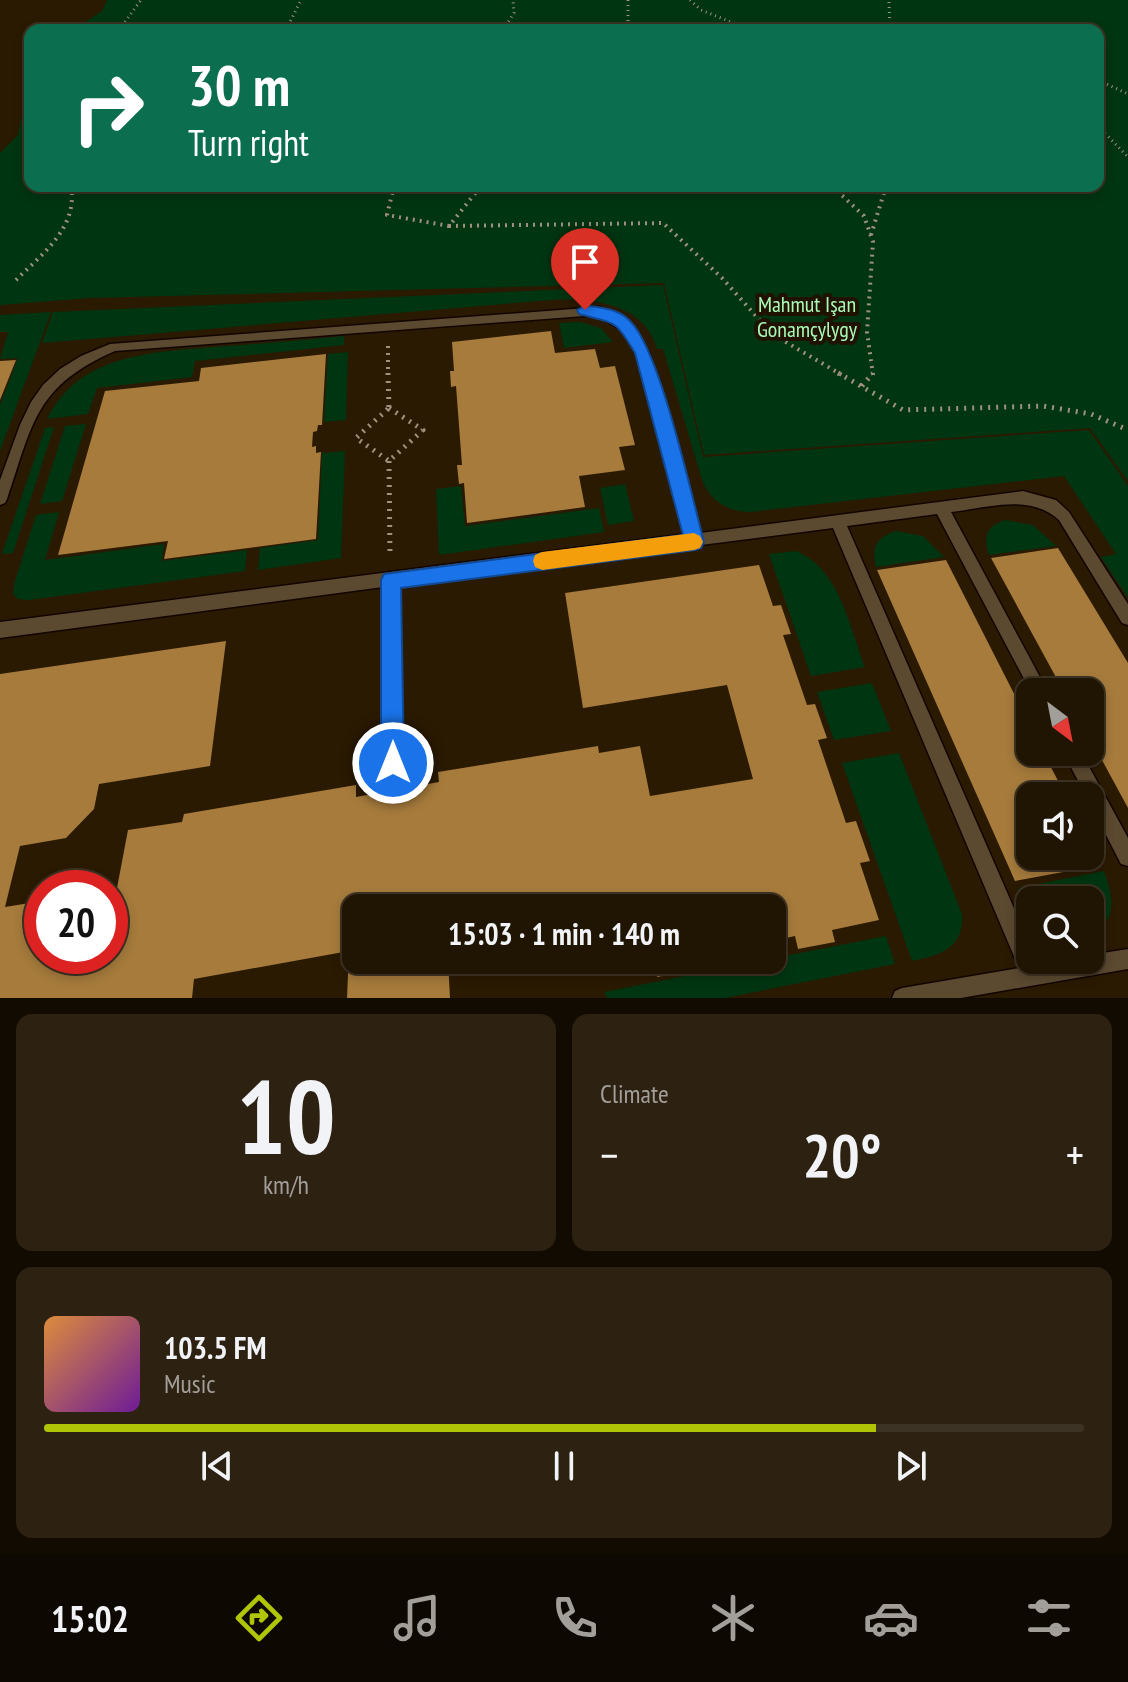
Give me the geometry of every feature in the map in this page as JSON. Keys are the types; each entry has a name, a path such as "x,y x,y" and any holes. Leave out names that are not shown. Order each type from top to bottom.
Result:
{"lane":[{"path":"0,499 36,402 63,371 96,353 131,344 585,310 615,316 627,326 643,353 695,542"},
{"path":"0,630 1023,497 1051,504 1072,528 1128,618"},
{"path":"942,509 1033,678"},
{"path":"838,523 1016,936"},
{"path":"391,580 393,763"},
{"path":"1079,766 1128,857"},
{"path":"1104,962 1128,959"},
{"path":"902,998 1027,974"}],"path":[{"path":"123,24 141,0"},
{"path":"289,24 301,0"},
{"path":"507,24 514,13 513,0"},
{"path":"628,0 628,24"},
{"path":"690,0 701,10 736,24"},
{"path":"889,2 890,24"},
{"path":"1104,83 1128,94"},
{"path":"1104,132 1128,157"},
{"path":"16,280 66,229 73,192"},
{"path":"393,192 387,215 449,226 663,223 722,278 765,326 784,341 903,410 1043,406 1091,414 1128,430"},
{"path":"449,226 476,192"},
{"path":"838,192 864,216 873,242 867,332 873,374 862,386"},
{"path":"871,235 884,192"},
{"path":"388,325 389,408 356,438 389,461"},
{"path":"389,408 423,430 389,461 391,580"}],"green space":[{"name":"Mahmut Işan Gonamçylygy","path":"107,0 1128,0 1128,481 1090,428 704,455 664,283 90,298 0,305 0,153 18,135 24,108 24,192 1104,192 1104,24 82,24 102,11"},
{"path":"663,285 703,457 1089,430 1128,486 1128,598 1101,557 1116,554 1064,476 750,512 721,504 710,494 702,480 663,349 657,349 650,333 628,312 598,302 550,300 42,343 53,312"},
{"path":"51,312 0,451 0,405 18,358 0,359 8,332 0,332 0,315"},
{"path":"580,322 601,328 613,342 564,348 559,323"},
{"path":"344,336 344,345 195,361 192,377 97,388 88,414 47,419 62,396 80,379 101,367 125,359 176,350"},
{"path":"348,352 346,420 324,422 328,354"},
{"path":"86,424 62,501 40,504 65,426"},
{"path":"54,427 13,553 2,554 45,428"},
{"path":"345,451 341,558 258,570 260,548 318,540 322,453"},
{"path":"625,484 634,521 608,525 600,488"},
{"path":"461,486 465,526 599,508 604,532 439,555 436,489"},
{"path":"59,512 45,560 164,544 162,561 247,550 245,571 18,599 13,594 14,584 36,515"},
{"path":"1005,520 1033,525 1056,546 989,555 986,543 988,533 994,525"},
{"path":"896,531 923,536 944,557 876,567 874,554 877,544 884,536"},
{"path":"796,551 811,559 833,585 865,667 811,676 769,554"},
{"path":"872,683 891,731 834,740 817,692"},
{"path":"899,753 962,914 962,926 955,943 941,953 912,961 842,763"},
{"path":"1104,871 1110,890 1110,915 1104,924 1104,886 1028,886"},
{"path":"886,936 895,964 725,998 607,998 604,992 695,974 786,974 786,956"}],"building":[{"path":"551,331 555,353 595,349 600,368 615,366 635,445 619,447 625,470 579,476 585,507 467,523 464,483 459,484 457,465 462,465 456,386 451,387 450,371 454,371 452,342"},
{"path":"326,354 322,425 318,425 317,431 313,432 312,447 316,446 316,453 321,452 316,539 164,559 168,541 58,555 105,391 199,381 201,368"},
{"path":"16,360 0,400 0,361"},
{"path":"1058,548 1128,663 1128,808 1104,764 1104,678 1056,678 991,558"},
{"path":"946,560 1016,698 1016,766 1050,766 1059,782 1016,782 1016,870 1074,870 1015,881 877,570"},
{"path":"759,565 773,606 781,605 791,634 783,635 807,705 815,704 827,738 818,740 846,823 856,821 870,861 860,863 879,920 832,930 835,942 798,949 795,936 786,938 786,894 342,894 342,952 194,979 192,998 0,998 0,674 226,641 210,766 99,784 94,809 66,838 20,846 5,907 24,904 24,974 128,974 128,870 120,870 128,830 182,822 184,814 356,785 356,797 439,782 438,772 598,746 599,753 640,746 650,796 753,779 727,685 583,708 565,593"},
{"path":"348,974 449,974 450,998 347,998"}],"slow traffic":[{"path":"542,561 694,542"}],"route":[{"path":"393,763 391,580 695,542 643,353 627,326 615,316 585,310"}]}
